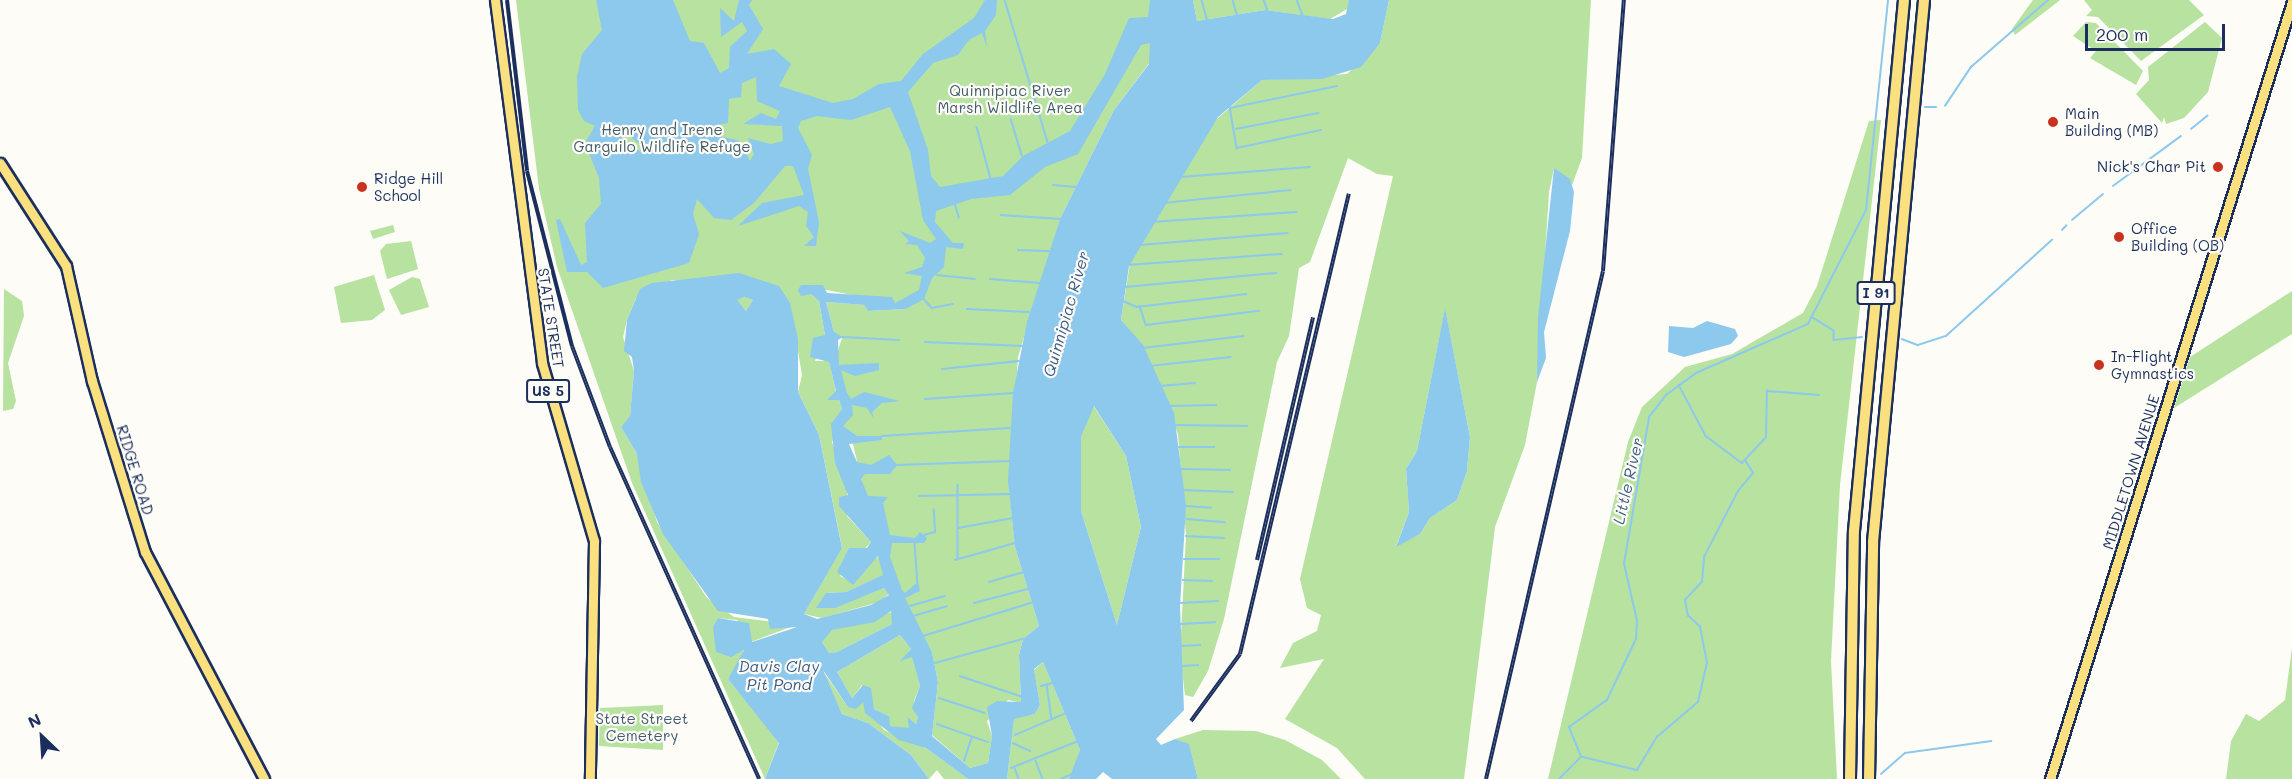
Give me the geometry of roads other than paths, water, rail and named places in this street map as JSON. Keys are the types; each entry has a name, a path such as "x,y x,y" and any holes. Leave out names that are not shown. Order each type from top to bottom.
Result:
{"highway":[{"name":"I 91","path":"1850,779 1854,531 1904,0"},
{"name":"I 91","path":"1869,779 1873,533 1924,0"}],"main road":[{"name":"STATE STREET","path":"495,0 542,363 594,541 590,779"},
{"name":"MIDDLETOWN AVENUE","path":"2050,779 2292,2"},
{"name":"RIDGE ROAD","path":"0,164 66,266 92,381 145,552 264,779"}],"water":[{"path":"596,0 673,0 690,41 704,43 720,73 729,68 730,47 747,31 742,22 721,37 720,8 734,21 739,0 752,0 749,5 763,29 747,54 774,49 791,64 779,86 833,103 853,99 879,84 901,81 923,54 974,18 985,0 997,0 996,15 985,31 987,47 982,33 969,40 958,55 933,63 908,92 928,150 931,176 940,187 1003,176 1023,156 1070,131 1105,74 1129,18 1148,17 1150,0 1193,0 1197,21 1265,10 1333,19 1346,14 1349,0 1389,0 1380,43 1361,67 1322,79 1262,80 1218,117 1129,266 1121,320 1143,345 1174,413 1186,506 1180,606 1184,710 1156,739 1161,745 1175,739 1189,744 1198,779 1112,779 1103,772 1096,779 1069,779 1080,750 1043,662 1034,669 1040,705 1035,714 1014,719 1007,779 968,779 926,748 899,740 865,713 863,702 856,709 848,707 823,670 842,714 868,723 911,755 929,779 765,779 779,743 728,679 744,650 731,657 716,652 713,627 718,618 749,623 752,642 797,627 770,629 768,619 718,611 663,534 641,482 637,454 621,427 630,416 634,371 632,357 624,351 627,320 640,289 652,283 739,273 779,286 790,303 798,339 798,392 819,435 842,548 804,614 817,619 871,605 889,595 884,588 835,608 816,608 826,593 846,592 883,575 878,556 853,585 837,572 849,548 867,548 871,542 839,506 839,497 848,495 835,463 831,424 842,409 839,400 827,400 836,391 829,362 810,357 813,338 825,335 819,301 811,294 801,296 798,290 801,285 823,285 827,293 892,297 895,303 919,290 922,276 904,273 922,267 925,258 917,245 905,244 909,241 900,231 930,243 936,239 923,220 910,151 890,107 851,120 817,116 801,121 798,128 812,155 808,169 819,222 816,246 804,246 814,237 806,226 808,212 799,206 738,226 762,203 804,195 793,166 785,166 754,203 731,220 714,218 697,199 693,214 699,234 689,263 603,288 587,272 567,272 556,220 560,219 581,265 587,262 585,223 601,204 599,178 585,143 595,126 584,121 578,110 577,77 582,54 602,30","holes":["1150,43 1149,64 1114,110 1060,219 1027,322 1013,393 1008,481 1015,547 1039,626 1023,639 1019,655 1021,702 997,701 987,707 992,736 988,763 970,768 932,736 938,682 932,652 905,598 920,591 918,582 905,593 890,557 892,543 924,543 927,538 920,532 915,538 890,535 883,503 888,497 868,496 861,479 865,474 890,474 897,465 889,455 871,465 857,462 849,444 882,440 882,436 857,436 843,426 853,415 852,405 867,408 874,419 872,412 882,403 900,401 864,392 851,399 847,393 841,370 855,376 879,370 879,363 839,365 838,340 843,337 834,332 826,302 864,305 868,311 906,309 924,299 932,278 944,267 946,247 963,249 964,243 953,243 935,222 936,211 971,199 1010,195 1045,167 1078,154 1141,45","756,77 757,101 780,111 776,119 761,113 743,124 782,126 783,141 771,144 748,138 754,154 750,161 740,141 707,133 693,136 695,129 728,123 729,99 741,97 742,83","617,127 649,151 662,154 641,152 613,131","744,297 753,300 746,311 737,300","1094,406 1126,456 1141,527 1117,625 1081,511 1081,437","891,611 892,624 837,652 829,653 822,642 832,630 875,622","900,635 911,649 900,661 912,657 920,686 912,708 918,717 916,724 907,717 909,728 890,726 889,716 874,709 871,688 863,685 852,698 837,672"]},
{"path":"1554,168 1570,179 1574,192 1570,231 1544,332 1546,358 1537,382 1538,318"},
{"path":"1445,308 1470,437 1467,471 1457,500 1430,518 1420,534 1396,547 1409,512 1406,469 1417,451"},
{"path":"1707,321 1735,329 1738,336 1731,344 1684,357 1668,352 1669,326 1693,328"}],"waterway":[{"path":"1005,0 1049,146"},
{"path":"1202,0 1207,19"},
{"path":"1233,0 1237,14"},
{"path":"1264,0 1268,11"},
{"path":"1297,0 1303,16"},
{"name":"Little River","path":"1559,779 1581,757 1569,727 1607,700 1636,639 1637,621 1624,564 1649,417 1666,395 1696,373 1808,324 1866,210 1888,0"},
{"name":"Little River","path":"1945,106 1971,67 2048,0"},
{"path":"1230,108 1337,86"},
{"path":"1230,107 1237,148 1321,130"},
{"name":"Little River","path":"1925,107 1936,107"},
{"path":"1236,129 1318,113"},
{"path":"2191,129 2207,116"},
{"path":"1011,119 1022,155"},
{"path":"977,127 991,179"},
{"path":"2113,186 2181,136"},
{"path":"1180,177 1310,167"},
{"path":"1053,185 1076,187"},
{"path":"1163,203 1290,190"},
{"path":"2072,220 2103,194"},
{"path":"955,203 959,217"},
{"path":"1151,222 1297,212"},
{"path":"1001,215 1060,219"},
{"path":"2062,230 2066,226"},
{"path":"1139,245 1288,233"},
{"path":"1902,339 1918,345 1946,336 2052,240"},
{"path":"1018,250 1053,251"},
{"path":"1127,265 1282,254"},
{"path":"1125,287 1276,273"},
{"path":"937,275 975,279"},
{"path":"990,279 1040,283"},
{"path":"1123,301 1137,307 1246,294"},
{"path":"924,299 932,308 953,304"},
{"path":"1140,306 1146,325 1259,311"},
{"path":"967,309 1029,312"},
{"path":"1812,317 1834,331 1834,340 1862,337"},
{"path":"1143,348 1243,336"},
{"path":"843,337 899,340"},
{"path":"925,342 1023,346"},
{"path":"1150,366 1230,357"},
{"path":"942,369 1019,361"},
{"path":"1160,386 1195,383"},
{"path":"1679,385 1706,436 1742,463 1766,437 1767,391 1819,395"},
{"path":"925,399 1013,393"},
{"path":"1169,406 1216,405"},
{"path":"1176,425 1247,426"},
{"path":"882,436 1010,428"},
{"path":"1179,447 1214,447"},
{"path":"1583,757 1637,770 1657,737 1698,702 1707,663 1700,627 1688,616 1685,600 1702,582 1704,557 1738,491 1753,473 1745,460"},
{"path":"897,465 1010,461"},
{"path":"1182,469 1230,470"},
{"path":"958,485 958,558"},
{"path":"1183,490 1233,492"},
{"path":"919,496 1011,494"},
{"path":"1185,506 1211,508"},
{"path":"924,535 935,532 934,510"},
{"path":"958,528 1013,518"},
{"path":"1187,519 1225,522"},
{"path":"1186,536 1224,538"},
{"path":"915,543 918,582"},
{"path":"955,560 1015,543"},
{"path":"1184,559 1219,559"},
{"path":"989,582 1023,572"},
{"path":"1183,580 1212,581"},
{"path":"974,603 1028,589"},
{"path":"910,606 945,596"},
{"path":"1180,603 1218,601"},
{"path":"923,636 1031,603"},
{"path":"913,616 947,606"},
{"path":"1180,624 1215,622"},
{"path":"935,663 1023,639"},
{"path":"1180,646 1200,645"},
{"path":"1181,666 1198,665"},
{"path":"960,676 1023,697"},
{"path":"1041,686 1053,683"},
{"path":"1047,684 1052,718"},
{"path":"939,698 985,713"},
{"path":"1015,735 1066,713"},
{"path":"937,724 988,742"},
{"path":"964,761 972,737"},
{"path":"1881,774 1905,753 1991,741"},
{"path":"1011,768 1076,742"},
{"path":"1013,743 1030,751"},
{"path":"1036,761 1043,779"},
{"path":"1015,768 1019,779"},
{"path":"1061,779 1072,774"}],"railway":[{"path":"507,0 527,171 572,346 610,447 759,779"},
{"path":"1486,779 1603,271 1624,0"},
{"path":"1191,721 1240,654 1349,194"},
{"path":"1257,560 1313,317"}],"place":[{"name":"Main Building (MB)","path":"2053,122"},
{"name":"Nick's Char Pit","path":"2218,167"},
{"name":"Ridge Hill School","path":"362,187"},
{"name":"Office Building (OB)","path":"2119,237"},
{"name":"In-Flight Gymnastics","path":"2099,365"}],"park label":[{"name":"Quinnipiac River Marsh Wildlife Area","path":"1010,98"},
{"name":"Henry and Irene Garguilo Wildlife Refuge","path":"662,138"},
{"name":"State Street Cemetery","path":"642,726"}],"water label":[{"name":"Quinnipiac River","path":"1066,314"},
{"name":"Davis Clay Pit Pond","path":"779,675"}]}
